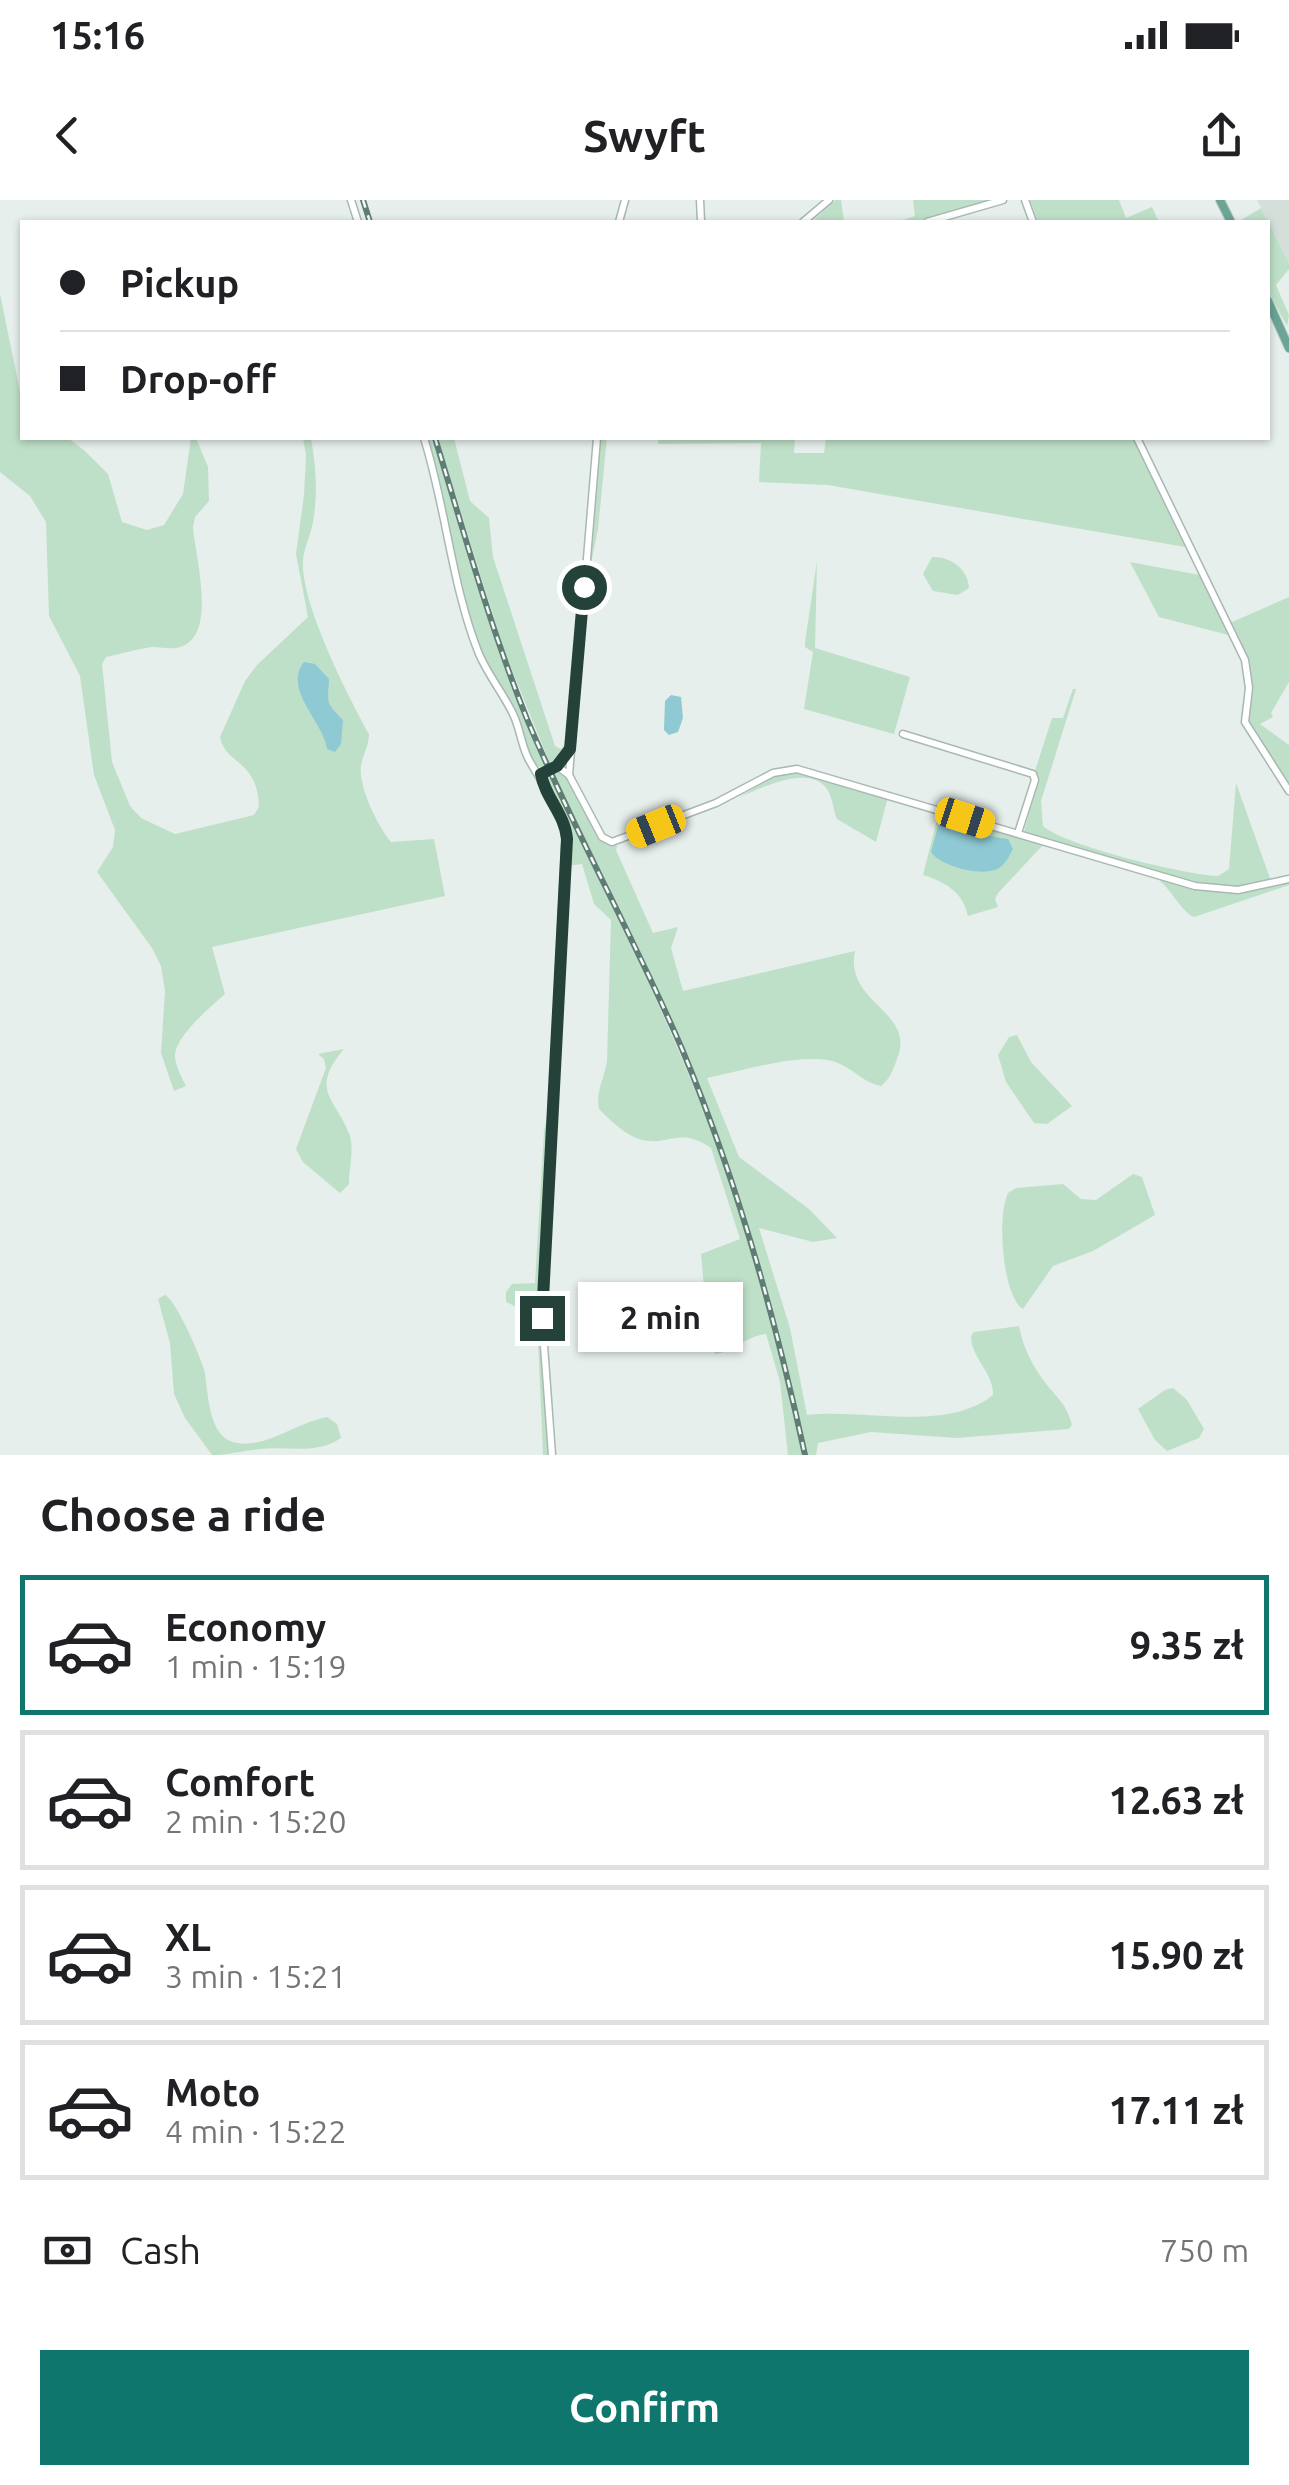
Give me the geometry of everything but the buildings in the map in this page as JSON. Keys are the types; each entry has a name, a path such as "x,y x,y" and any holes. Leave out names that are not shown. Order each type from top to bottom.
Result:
{"main road":[{"path":"1270,305 1289,348"}],"street":[{"path":"805,220 829,200"},
{"path":"934,220 1003,200"},
{"path":"425,440 440,490 456,576 478,650 517,721 527,755 541,774 565,824 567,839 542,1318 552,1455"},
{"path":"569,776 597,440"},
{"path":"1138,440 1245,660 1249,688 1245,722 1289,791"},
{"path":"903,734 1033,774 1035,780 1018,833"},
{"path":"541,774 557,766 570,749"},
{"path":"557,766 569,776 602,836 612,842 716,803 773,772 792,769 1195,886 1238,890 1289,878"}],"shaded area":[{"path":"1257,200 1289,200 1289,264 1270,220"}],"green space":[{"path":"835,200 841,200 844,220 814,220"},
{"path":"913,200 995,200 926,220 902,220 915,216"},
{"path":"1030,200 1119,200 1126,218 1152,207 1158,220 1037,220"},
{"path":"1261,208 1267,220 1241,220"},
{"path":"1270,226 1289,264 1276,285 1289,315 1287,326 1270,295"},
{"path":"0,294 20,391 20,440 71,440 108,474 122,522 147,530 164,525 183,494 191,440 197,440 208,467 209,501 195,517 193,527 202,596 198,630 189,642 176,648 141,649 106,657 102,664 112,762 130,806 141,818 175,834 254,815 259,807 253,779 228,753 220,737 245,681 308,617 296,554 304,495 303,440 311,440 316,501 304,555 304,578 327,648 369,734 361,766 366,795 391,842 434,839 445,896 212,947 225,994 181,1040 175,1060 186,1086 174,1091 161,1053 165,991 161,966 97,872 113,847 115,830 94,775 80,676 49,616 46,522 30,496 0,472","holes":["297,682 329,688 327,698 340,717 327,749"]},
{"path":"427,440 434,440 491,627 546,767 533,761 477,641 459,579 442,490"},
{"path":"439,440 455,440 470,501 489,518 493,557 555,746 561,749 567,741 567,748 555,763 550,764 503,648"},
{"path":"601,440 607,440 598,529 589,573"},
{"path":"658,440 795,440 794,453 824,453 826,440 1135,440 1191,548 828,485 759,482 761,443 658,444"},
{"path":"932,557 957,565 969,588 958,595 933,591 923,574"},
{"path":"817,561 815,648 910,677 894,734 804,709 813,652 805,647 805,642"},
{"path":"1130,562 1205,576 1232,636 1159,617"},
{"path":"1289,597 1289,682 1271,713 1273,717 1260,724 1289,745 1289,789 1248,723 1250,671 1230,623"},
{"path":"1073,689 1041,801 1043,826 1075,842 1127,858 1218,876 1229,869 1236,783 1271,881 1236,888 1193,883 1024,832 1039,776 1035,771 1052,718 1063,718"},
{"path":"552,770 559,770 566,777 604,842 617,846 653,933 678,927 671,948 683,991 855,951 854,969 860,983 897,1029 897,1059 881,1086 839,1063 819,1059 770,1064 707,1078 739,1157 809,1209 837,1238 813,1242 759,1228 790,1328 807,1415 929,1416 974,1406 993,1395 971,1336 974,1332 1019,1326 1033,1364 1068,1412 1072,1425 1069,1429 957,1438 871,1432 818,1443 816,1455 807,1455 760,1266 698,1082 628,925"},
{"path":"796,772 888,797 876,842 837,819 827,789 808,778 784,780 738,798 777,774"},
{"path":"549,773 650,986 718,1149 757,1266 803,1455 788,1455 780,1382 766,1334 715,1354 709,1343 701,1254 740,1239 711,1148 690,1138 639,1139 599,1109 607,1061 611,920 594,904 582,864 568,866 568,822 546,785 545,776"},
{"path":"939,812 1043,845 998,893 998,907 968,916 952,889 923,875"},
{"path":"1159,880 1224,892 1289,885 1194,917"},
{"path":"1017,1035 1031,1062 1072,1106 1047,1124 1034,1123 1006,1082 998,1055 1009,1037"},
{"path":"344,1049 333,1063 327,1085 351,1141 349,1184 340,1193 303,1162 296,1149 326,1068 318,1054"},
{"path":"551,1100 540,1299 550,1455 543,1455 537,1316 506,1302 506,1292 512,1284 535,1283 544,1131"},
{"path":"1133,1174 1142,1177 1155,1215 1093,1251 1053,1266 1023,1309 1020,1307 1009,1284 1003,1252 1008,1193 1016,1188 1063,1184 1081,1199 1096,1200"},
{"path":"165,1295 198,1352 215,1423 227,1439 237,1443 260,1442 327,1417 337,1424 341,1438 312,1448 212,1455 185,1418 174,1394 170,1343 158,1299"},
{"path":"1173,1388 1187,1400 1204,1429 1199,1438 1167,1451 1155,1440 1138,1409"}],"water":[{"path":"304,662 315,664 329,679 329,702 343,720 341,744 335,752 327,749 301,694 299,672"},
{"path":"671,695 681,697 683,718 678,732 669,735 664,730 665,701"},
{"path":"940,819 982,835 1008,839 1013,849 1004,864 992,871 952,866 931,852"}],"railway":[{"path":"363,200 369,220"},
{"path":"436,440 489,614 527,719 702,1098 767,1300 805,1455"}],"route":[{"path":"542,1318 567,839 565,824 541,774 557,766 570,749 584,587"}]}
